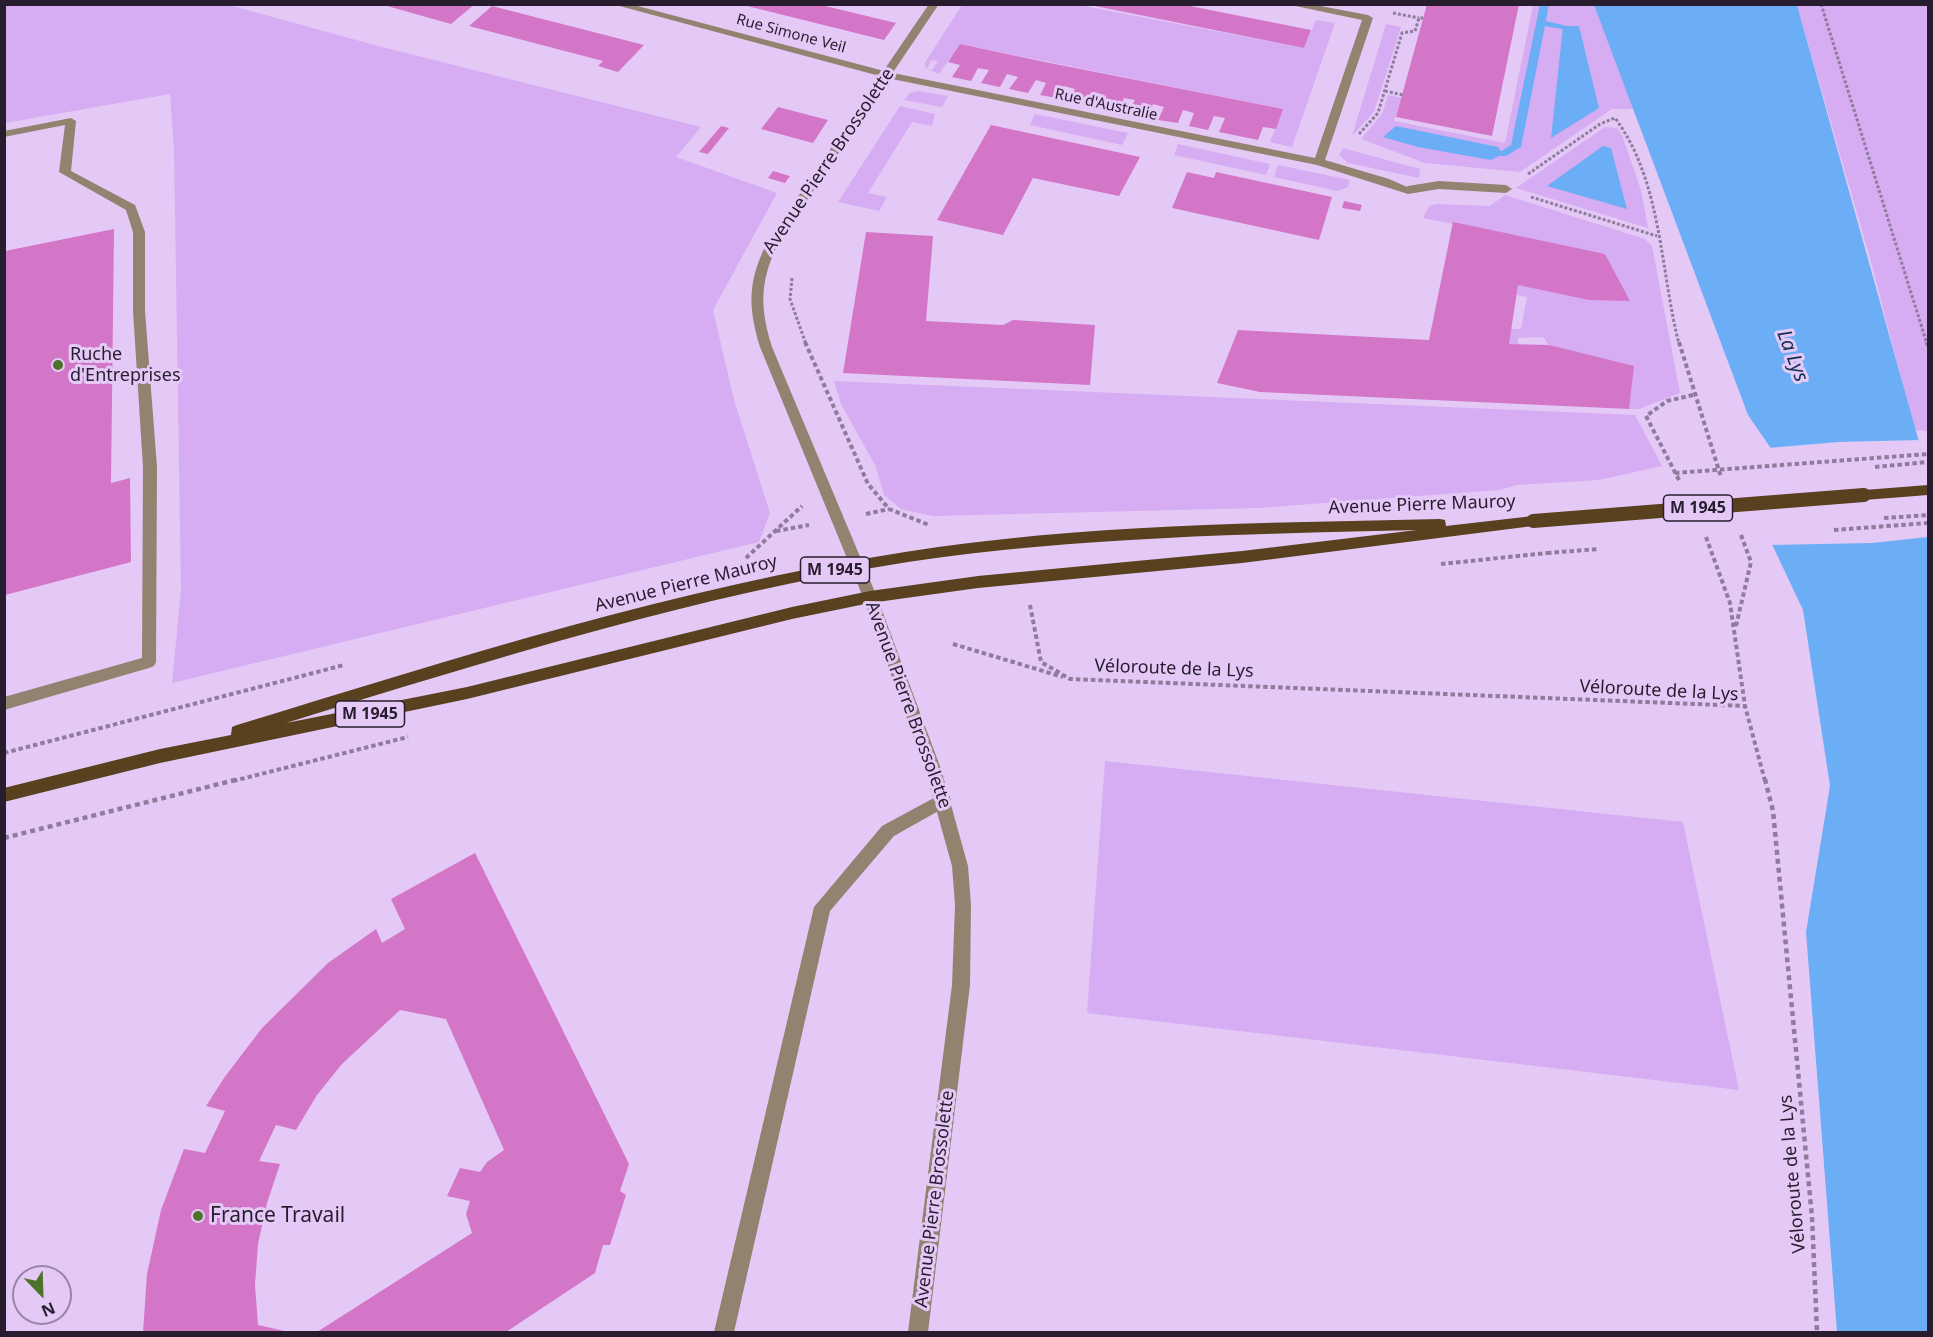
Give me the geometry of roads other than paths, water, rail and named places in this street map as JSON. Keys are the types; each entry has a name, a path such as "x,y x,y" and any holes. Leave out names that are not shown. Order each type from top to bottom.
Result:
{"main road":[{"name":"M 1945","path":"1533,521 1929,490"},
{"name":"Avenue Pierre Mauroy","path":"160,756 434,670 528,644 741,590 857,566 981,547 1105,537 1533,521"},
{"name":"Avenue Pierre Mauroy","path":"4,795 160,756 478,691 792,613 870,597 990,580 1231,558 1533,521"}],"street":[{"name":"Rue Simone Veil","path":"617,4 887,75"},
{"name":"Avenue Pierre Brossolette","path":"918,1332 954,1051 963,944 960,866 943,800 870,597 766,347 756,309 755,288 764,257 775,239 934,4"},
{"path":"1291,4 1368,18 1319,162"},
{"name":"Rue d'Australie","path":"887,75 1319,162 1408,190 1439,185 1506,189"},
{"path":"4,134 71,121 65,172 131,208 139,232 140,311 150,467 148,662 4,704"},
{"path":"724,1332 822,907 888,831 943,800"}],"water":[{"name":"La Lys","path":"1594,5 1797,5 1928,474 1928,1332 1837,1332 1806,932 1830,786 1803,610 1752,502 1796,485 1748,415"},
{"path":"1563,26 1579,26 1599,108 1551,138"},
{"path":"1396,126 1498,147 1503,154 1491,160 1418,147 1383,137"},
{"path":"1603,146 1611,148 1627,209 1547,186"}],"waterway":[{"path":"1503,154 1516,147 1545,4"},
{"path":"1542,23 1563,26"}],"place":[{"name":"Ruche d'Entreprises","path":"58,365"},
{"name":"France Travail","path":"198,1216"}]}
